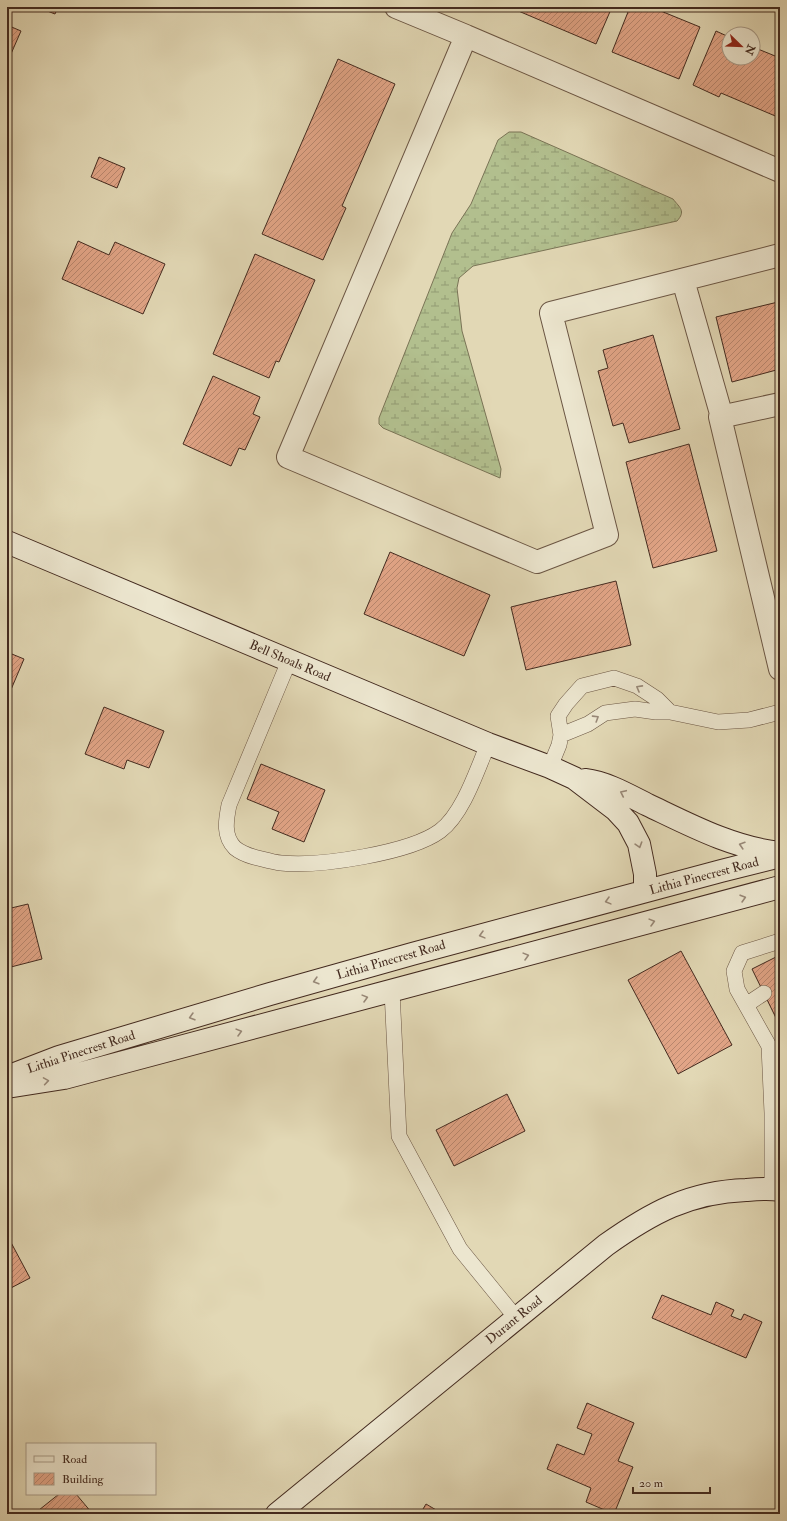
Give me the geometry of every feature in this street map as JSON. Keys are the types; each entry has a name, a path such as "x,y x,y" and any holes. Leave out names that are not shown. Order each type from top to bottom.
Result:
{"street":[{"path":"396,7 780,171"},
{"path":"466,36 288,458 537,562 607,535 551,313 780,256"},
{"path":"683,280 722,417 720,418 780,669"},
{"path":"722,417 780,404"},
{"name":"Bell Shoals Road","path":"7,542 488,744 574,778"},
{"path":"574,778 597,782 620,791 704,832 744,846 768,852 780,853"},
{"path":"574,778 616,810 628,822 639,844 645,874 646,891"},
{"name":"Lithia Pinecrest Road","path":"7,1077 59,1056 255,998 646,891 780,856"},
{"name":"Lithia Pinecrest Road","path":"7,1087 64,1078 780,887"},
{"name":"Durant Road","path":"277,1514 606,1245 641,1221 664,1208 713,1192 776,1190"}],"lane":[{"path":"289,661 230,805 226,824 228,837 235,848 243,853 276,862 308,863 373,856 426,840 441,830 456,814 488,744"},
{"path":"550,768 559,745 561,735 558,716 566,704 582,686 614,678 637,686 657,699 670,712"},
{"path":"561,735 588,724 605,713 635,709 670,712 718,722 749,720 780,712"},
{"path":"776,1190 772,1113 775,1044 746,1005 737,989 734,971 742,953 780,941"},
{"path":"392,991 398,1136 460,1249 517,1319"},
{"path":"746,1005 764,993"}],"green space":[{"path":"509,132 521,132 673,199 680,207 682,212 677,221 473,266 459,278 457,288 462,331 501,469 500,478 383,428 379,424 379,418 452,233 471,204 498,140"}],"building":[{"path":"37,7 58,7 55,14"},
{"path":"509,7 612,7 596,44"},
{"path":"630,7 651,7 700,27 679,79 612,52"},
{"path":"7,25 21,31 7,63"},
{"path":"716,31 721,33 721,66 761,66 761,50 780,58 780,118 721,93 719,97 693,85"},
{"path":"338,59 395,84 342,206 346,208 323,260 262,234"},
{"path":"99,157 125,168 117,188 91,177"},
{"path":"78,241 109,255 115,242 165,264 143,314 62,279"},
{"path":"255,254 315,280 279,362 276,361 269,378 213,354"},
{"path":"778,302 780,311 780,369 732,382 716,317"},
{"path":"653,335 680,429 629,443 623,423 613,426 598,371 608,368 603,350"},
{"path":"213,376 260,397 253,414 260,417 245,450 239,448 231,466 183,444"},
{"path":"689,444 717,551 653,568 626,462"},
{"path":"390,552 490,595 464,656 364,614"},
{"path":"616,581 631,645 526,670 511,607"},
{"path":"7,652 24,659 7,699"},
{"path":"104,707 164,731 149,768 127,760 124,769 85,754"},
{"path":"261,764 325,790 304,842 272,829 279,812 247,799"},
{"path":"28,904 42,959 7,968 7,909"},
{"path":"681,951 732,1045 678,1074 628,980"},
{"path":"780,955 780,1018 777,1020 752,969"},
{"path":"507,1094 525,1131 454,1166 436,1130"},
{"path":"7,1235 30,1278 7,1290"},
{"path":"662,1295 711,1315 716,1302 734,1310 731,1316 741,1320 744,1314 762,1322 746,1358 652,1318"},
{"path":"587,1403 634,1423 618,1461 633,1467 614,1514 586,1502 591,1488 547,1469 557,1444 584,1455 592,1434 577,1428"},
{"path":"58,1495 77,1495 92,1513 34,1514"},
{"path":"426,1504 443,1514 420,1514"}]}
